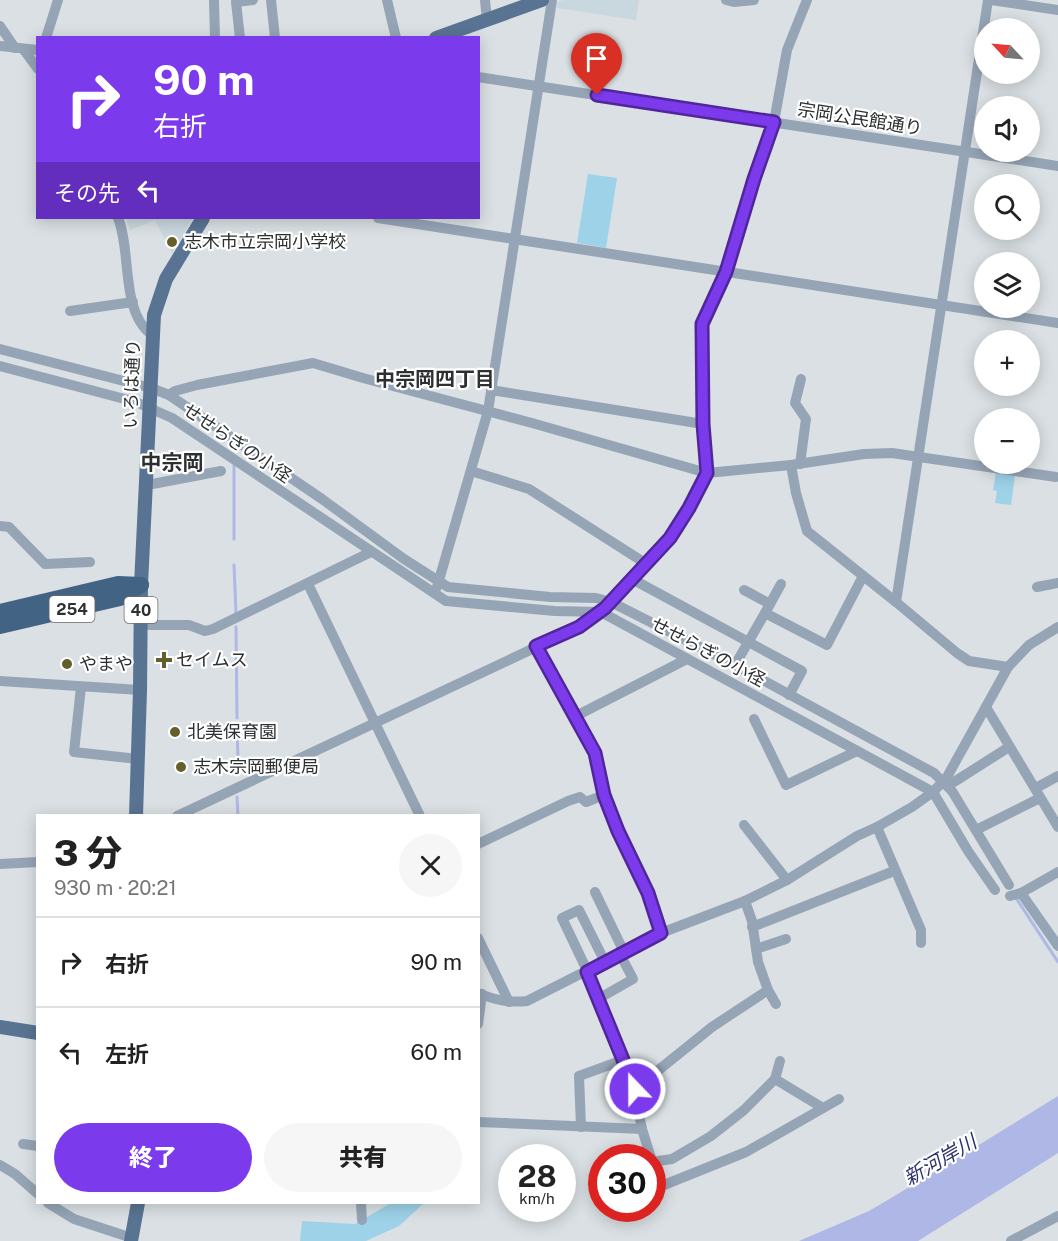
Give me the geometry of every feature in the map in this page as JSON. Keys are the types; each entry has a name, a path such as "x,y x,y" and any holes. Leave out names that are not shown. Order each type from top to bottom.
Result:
{"highway":[{"name":"254","path":"0,612 118,584 141,585"},
{"name":"254","path":"0,626 120,598 141,585"}],"main road":[{"path":"442,36 487,20 523,3 542,0"},
{"name":"いろは通り","path":"136,814 141,585 152,335 158,298 166,279 202,219"},
{"path":"0,1027 36,1033"},
{"path":"131,1239 138,1204"}],"street":[{"path":"47,36 58,0"},
{"path":"214,0 215,36"},
{"path":"240,36 236,2 253,0"},
{"path":"271,0 275,36"},
{"path":"387,0 396,36"},
{"path":"485,0 487,20"},
{"path":"552,0 488,411 438,586 550,597 596,598 606,607 735,665 934,773 943,781 1014,891 1058,946"},
{"path":"726,0 734,2 754,0"},
{"path":"181,814 579,627 606,607 674,532 707,473 703,424 702,324 726,272 774,122 787,50 807,0"},
{"path":"896,602 989,0 1058,10"},
{"path":"0,26 36,67"},
{"path":"0,46 36,50"},
{"name":"宗岡公民館通り","path":"480,77 1058,165"},
{"path":"118,219 125,243 129,286 136,317 142,328 152,335"},
{"path":"385,219 1058,322"},
{"path":"70,311 133,302"},
{"name":"せせらぎの小径","path":"0,349 151,398 172,418 371,552 438,586"},
{"path":"169,395 197,385 313,363 707,473 796,465 864,454 892,453 1056,477"},
{"name":"せせらぎの小径","path":"0,366 151,398 169,395 322,499 404,559 438,586 448,601 555,611 606,607 687,659 933,792"},
{"path":"801,379 795,403 806,418 796,465 796,493 807,531 896,602 940,641 969,661 1008,667"},
{"path":"491,390 703,424"},
{"path":"147,485 221,471"},
{"path":"471,471 529,489 645,563"},
{"path":"0,526 9,527 45,564 90,562"},
{"path":"140,626 189,625 205,631 308,584 371,552"},
{"path":"744,590 767,609 827,645 863,576"},
{"path":"632,579 802,670 789,695"},
{"path":"1037,587 1058,583"},
{"path":"308,584 419,814"},
{"path":"735,665 781,584"},
{"path":"480,994 509,1002 527,1001 661,933 745,901 787,880 933,792 947,777 1008,667 1029,645 1058,627"},
{"path":"536,646 595,753 604,795 618,831 648,893 661,933"},
{"path":"576,716 687,659"},
{"path":"0,681 140,690"},
{"path":"81,687 74,752 138,759"},
{"path":"986,707 1058,827"},
{"path":"754,719 786,785 858,751"},
{"path":"943,781 954,782 1009,747"},
{"path":"976,830 1038,793 1058,776"},
{"path":"933,792 968,851 995,890"},
{"path":"480,843 568,801 580,797 586,802 604,795"},
{"path":"744,825 787,880"},
{"path":"877,827 921,930 921,943"},
{"path":"0,864 36,862"},
{"path":"752,927 894,871"},
{"path":"1014,891 1058,872"},
{"path":"595,892 633,979 598,999"},
{"path":"745,901 758,962 768,990 776,1004"},
{"path":"605,962 579,910 562,918 635,1089 647,1144"},
{"path":"756,948 786,939"},
{"path":"480,942 509,1002"},
{"path":"635,1089 712,1027 768,990"},
{"path":"581,1127 579,1076 623,1060"},
{"path":"666,1160 711,1136 744,1110 775,1079 780,1061"},
{"path":"775,1079 823,1108"},
{"path":"666,1184 746,1152 839,1099"},
{"path":"480,1122 642,1129"},
{"path":"23,1144 36,1146"},
{"path":"0,1165 15,1174 36,1192"},
{"path":"50,1204 74,1219 131,1239"},
{"path":"361,1204 362,1220"},
{"path":"1011,1241 1058,1216"}],"shaded area":[{"path":"564,0 639,0 636,20 557,8 557,2"},
{"path":"588,174 617,178 606,248 577,243"},
{"name":"志木市立宗岡小学校","path":"126,219 192,219 172,253 155,220 130,230"},
{"path":"996,474 1015,475 1011,505 995,503 997,491 993,490"},
{"path":"1058,1096 1058,1153 918,1241 799,1241 869,1211"},
{"path":"389,1204 423,1204 399,1226 366,1241 300,1241 302,1221 355,1224"}],"waterway":[{"path":"234,465 234,539"},
{"path":"234,565 236,613"},
{"path":"236,627 237,718"},
{"path":"237,727 238,759"},
{"path":"237,797 238,814"},
{"path":"1016,898 1058,962"}],"place":[{"name":"志木市立宗岡小学校","path":"172,242"},
{"name":"セイムス","path":"164,660"},
{"name":"やまや","path":"67,664"},
{"name":"北美保育園","path":"175,732"},
{"name":"志木宗岡郵便局","path":"181,767"}],"district":[{"name":"中宗岡四丁目","path":"435,379"},
{"name":"中宗岡","path":"172,463"}],"route":[{"path":"597,95 774,122 726,272 702,324 703,424 707,473 670,538 622,591 601,612 579,627 536,646 595,753 604,795 618,831 648,893 661,933 587,972 635,1089"}],"water label":[{"name":"新河岸川","path":"940,1160"}]}
